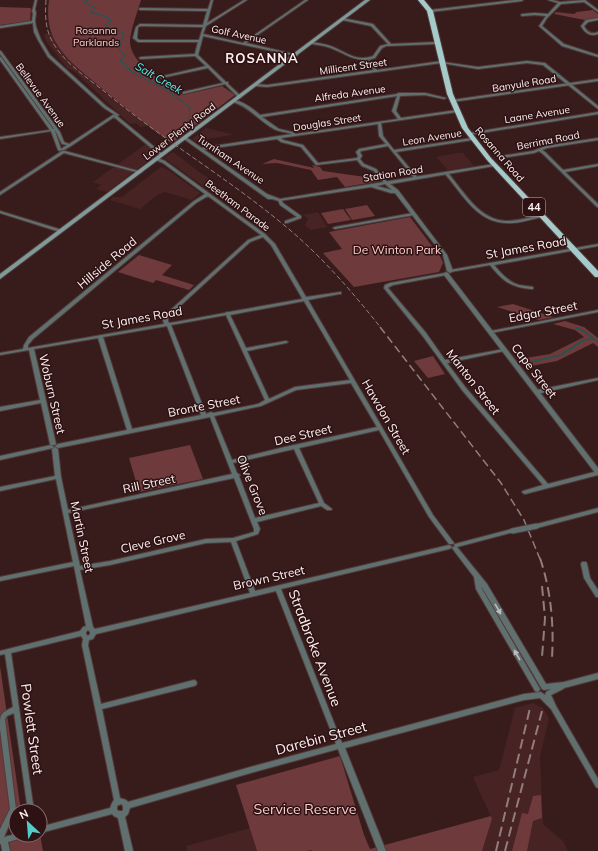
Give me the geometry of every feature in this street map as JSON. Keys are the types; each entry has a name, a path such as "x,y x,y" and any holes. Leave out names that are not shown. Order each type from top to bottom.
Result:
{"highway":[{"name":"Rosanna Road","path":"421,0 430,11 452,101 470,135 494,165 598,275"}],"main road":[{"name":"Lower Plenty Road","path":"1,275 368,0"}],"street":[{"path":"36,0 32,14 34,16 33,22 39,40 53,60 162,155"},
{"path":"196,55 212,0"},
{"path":"200,42 138,41 135,38 137,28 140,25 204,26 246,0"},
{"path":"244,44 307,0"},
{"path":"430,11 522,0"},
{"path":"549,0 560,3 584,0 598,11"},
{"path":"560,3 540,23 542,29 565,46 598,56"},
{"path":"140,9 209,10"},
{"path":"522,15 549,15"},
{"path":"207,18 218,18"},
{"path":"343,19 372,25 390,44"},
{"path":"598,19 583,23 582,26 592,35 598,33"},
{"path":"0,26 33,22"},
{"name":"Golf Avenue","path":"202,35 296,55"},
{"path":"311,43 330,47 355,58 366,60 375,57 383,46 390,44 437,43"},
{"name":"Bellevue Avenue","path":"0,52 63,143 70,145"},
{"path":"141,58 196,55 240,97"},
{"name":"Bellevue Avenue","path":"0,58 55,130 63,150"},
{"path":"366,60 376,71"},
{"name":"Millicent Street","path":"257,84 267,86 442,62 478,68 526,62 547,65 598,108"},
{"path":"161,77 208,67"},
{"name":"Banyule Road","path":"452,101 598,80"},
{"path":"184,93 227,83"},
{"path":"234,90 245,93"},
{"path":"399,94 394,111 400,119"},
{"name":"Alfreda Avenue","path":"259,116 399,94 420,94 444,98"},
{"path":"234,101 241,103 275,128 289,131 294,135"},
{"name":"Douglas Street","path":"201,149 457,110"},
{"name":"Laane Avenue","path":"470,135 478,131 598,113"},
{"path":"0,194 115,115"},
{"path":"379,122 380,134 416,178"},
{"path":"0,138 55,130"},
{"name":"Leon Avenue","path":"394,151 470,135"},
{"path":"279,137 284,141 302,146 317,164 358,159"},
{"name":"Turnham Avenue","path":"185,138 268,195 280,201 300,217 286,222"},
{"name":"Berrima Road","path":"501,157 539,150 546,147 598,139"},
{"name":"Leon Avenue","path":"359,151 389,145"},
{"path":"154,147 161,150 169,150"},
{"path":"353,148 359,151 358,153 360,157 358,159"},
{"path":"0,191 63,150 140,172"},
{"path":"539,150 563,171 598,206"},
{"name":"Beetham Parade","path":"157,159 163,161 264,235 279,254 304,299"},
{"path":"358,159 364,165 375,170 386,183 385,186 395,193 413,214 445,255 448,273"},
{"name":"Station Road","path":"280,201 494,165"},
{"path":"563,171 598,165"},
{"path":"447,174 483,216 508,222 543,216"},
{"path":"371,186 395,193"},
{"name":"Hillside Road","path":"26,349 26,345 31,338 207,193"},
{"path":"0,213 59,232"},
{"path":"334,228 413,214"},
{"path":"204,416 168,323 168,318 170,314 245,245 264,235"},
{"path":"245,245 256,240 268,239"},
{"name":"St James Road","path":"386,286 458,270 598,245"},
{"path":"492,265 510,284 530,288"},
{"name":"Cape Street","path":"448,273 453,283 598,473"},
{"name":"Manton Street","path":"386,286 488,418 548,486"},
{"name":"St James Road","path":"0,354 339,293"},
{"name":"Hawdon Street","path":"304,299 431,516 477,577 479,589 595,774 598,785"},
{"name":"Edgar Street","path":"491,332 598,311"},
{"path":"227,313 268,401"},
{"path":"100,336 130,431"},
{"path":"244,350 286,342"},
{"name":"Woburn Street","path":"26,349 43,401 54,447"},
{"path":"444,362 504,350"},
{"path":"537,392 598,379"},
{"name":"Bronte Street","path":"0,458 259,405 292,389 352,381"},
{"path":"0,409 43,401"},
{"name":"Olive Grove","path":"211,414 232,462 255,520 257,530 256,533 233,540"},
{"name":"Dee Street","path":"232,462 380,428"},
{"name":"Martin Street","path":"54,447 65,512 92,630"},
{"path":"296,447 322,504 329,509"},
{"path":"525,492 598,473"},
{"name":"Rill Street","path":"65,512 237,475"},
{"path":"0,489 58,477"},
{"path":"255,520 322,504"},
{"name":"Brown Street","path":"92,630 253,594 598,510"},
{"path":"233,540 253,594"},
{"name":"Cleve Grove","path":"0,579 77,565 110,563 206,541 233,540"},
{"path":"584,564 587,578 598,594"},
{"name":"Stradbroke Avenue","path":"278,588 382,851"},
{"path":"0,653 84,636 91,637 92,630"},
{"path":"84,636 118,803"},
{"name":"Powlett Street","path":"8,651 30,803"},
{"name":"Darebin Street","path":"126,806 598,676"},
{"path":"99,707 194,683"},
{"path":"6,851 1,839 13,809 2,714 16,709"},
{"path":"118,803 124,803 126,806 125,812 121,814 116,815 113,810 113,806 118,803"},
{"path":"48,828 113,810"},
{"path":"121,814 129,851"}],"shaded area":[{"path":"51,33 59,47 72,63 147,126 140,127 136,123 129,123 74,71 67,68 46,41 44,34"},
{"path":"206,128 232,135 195,141 192,139"},
{"path":"146,144 158,153 107,192 96,189 101,185 93,182"},
{"path":"173,152 217,184 206,188 164,158"},
{"path":"463,153 474,166 448,170 436,157"},
{"path":"161,167 168,170 200,193 192,200 165,192 157,195 140,209 110,200 113,197 122,197"},
{"path":"318,212 327,227 311,230 305,226 308,218 303,215"},
{"path":"533,703 543,708 549,718 540,757 543,824 563,841 568,851 482,851 492,819 473,777 499,770 515,708"},
{"path":"250,828 257,851 187,851 186,846"}],"green space":[{"name":"Rosanna Parklands","path":"49,0 141,0 130,42 136,58 143,66 150,73 183,95 222,86 235,95 172,143 134,115 74,65 64,54 55,41 49,26"},
{"path":"0,7 31,8 30,21 0,25"},
{"path":"593,10 598,14 598,18 585,20 554,14 556,12 574,14 577,12"},
{"path":"274,159 314,168 312,165 320,167 323,171 365,177 376,177 380,181 345,187 337,177 318,180 311,170 277,163 262,164"},
{"path":"367,205 375,216 352,220 345,209"},
{"path":"343,209 351,220 328,224 321,213"},
{"name":"De Winton Park","path":"410,217 441,258 443,263 439,272 354,287 323,253 342,249 329,232"},
{"path":"139,255 172,265 162,275 194,285 189,290 156,280 153,283 118,272"},
{"path":"513,304 554,317 539,320 497,307"},
{"path":"565,321 584,327 598,338 598,347 593,343 557,361 526,367 520,359 550,354 584,337 575,330 553,324"},
{"path":"433,356 445,374 428,378 414,361"},
{"path":"190,445 203,479 139,492 129,458"},
{"path":"0,666 20,803 8,803 8,824 0,826"},
{"name":"Service Reserve","path":"340,756 364,835 370,849 491,816 492,819 482,851 257,851 236,785"},
{"path":"541,795 542,818 533,821 527,851 512,851 522,813 528,814 533,796"},
{"path":"9,843 42,843 43,851 10,851"}],"waterway":[{"name":"Salt Creek","path":"88,0 84,2 95,8 90,12 107,17 111,21 105,25 111,29 124,33 119,50 126,55 120,60 132,72 166,90 190,107 189,122"},
{"name":"Salt Creek","path":"576,328 582,330 594,339"},
{"path":"527,363 561,355 584,340 594,339"},
{"name":"Salt Creek","path":"594,339 598,342"}],"railway":[{"path":"46,0 46,21 48,31 57,49 69,63 125,108 258,204 293,233 333,272 381,328"},
{"path":"380,327 501,483 524,520 540,559"},
{"path":"540,558 547,583 551,608 553,633 552,658"},
{"path":"542,586 545,618 542,657"},
{"path":"496,851 530,708"},
{"path":"505,851 542,711"}],"district":[{"name":"ROSANNA","path":"262,58"}]}
